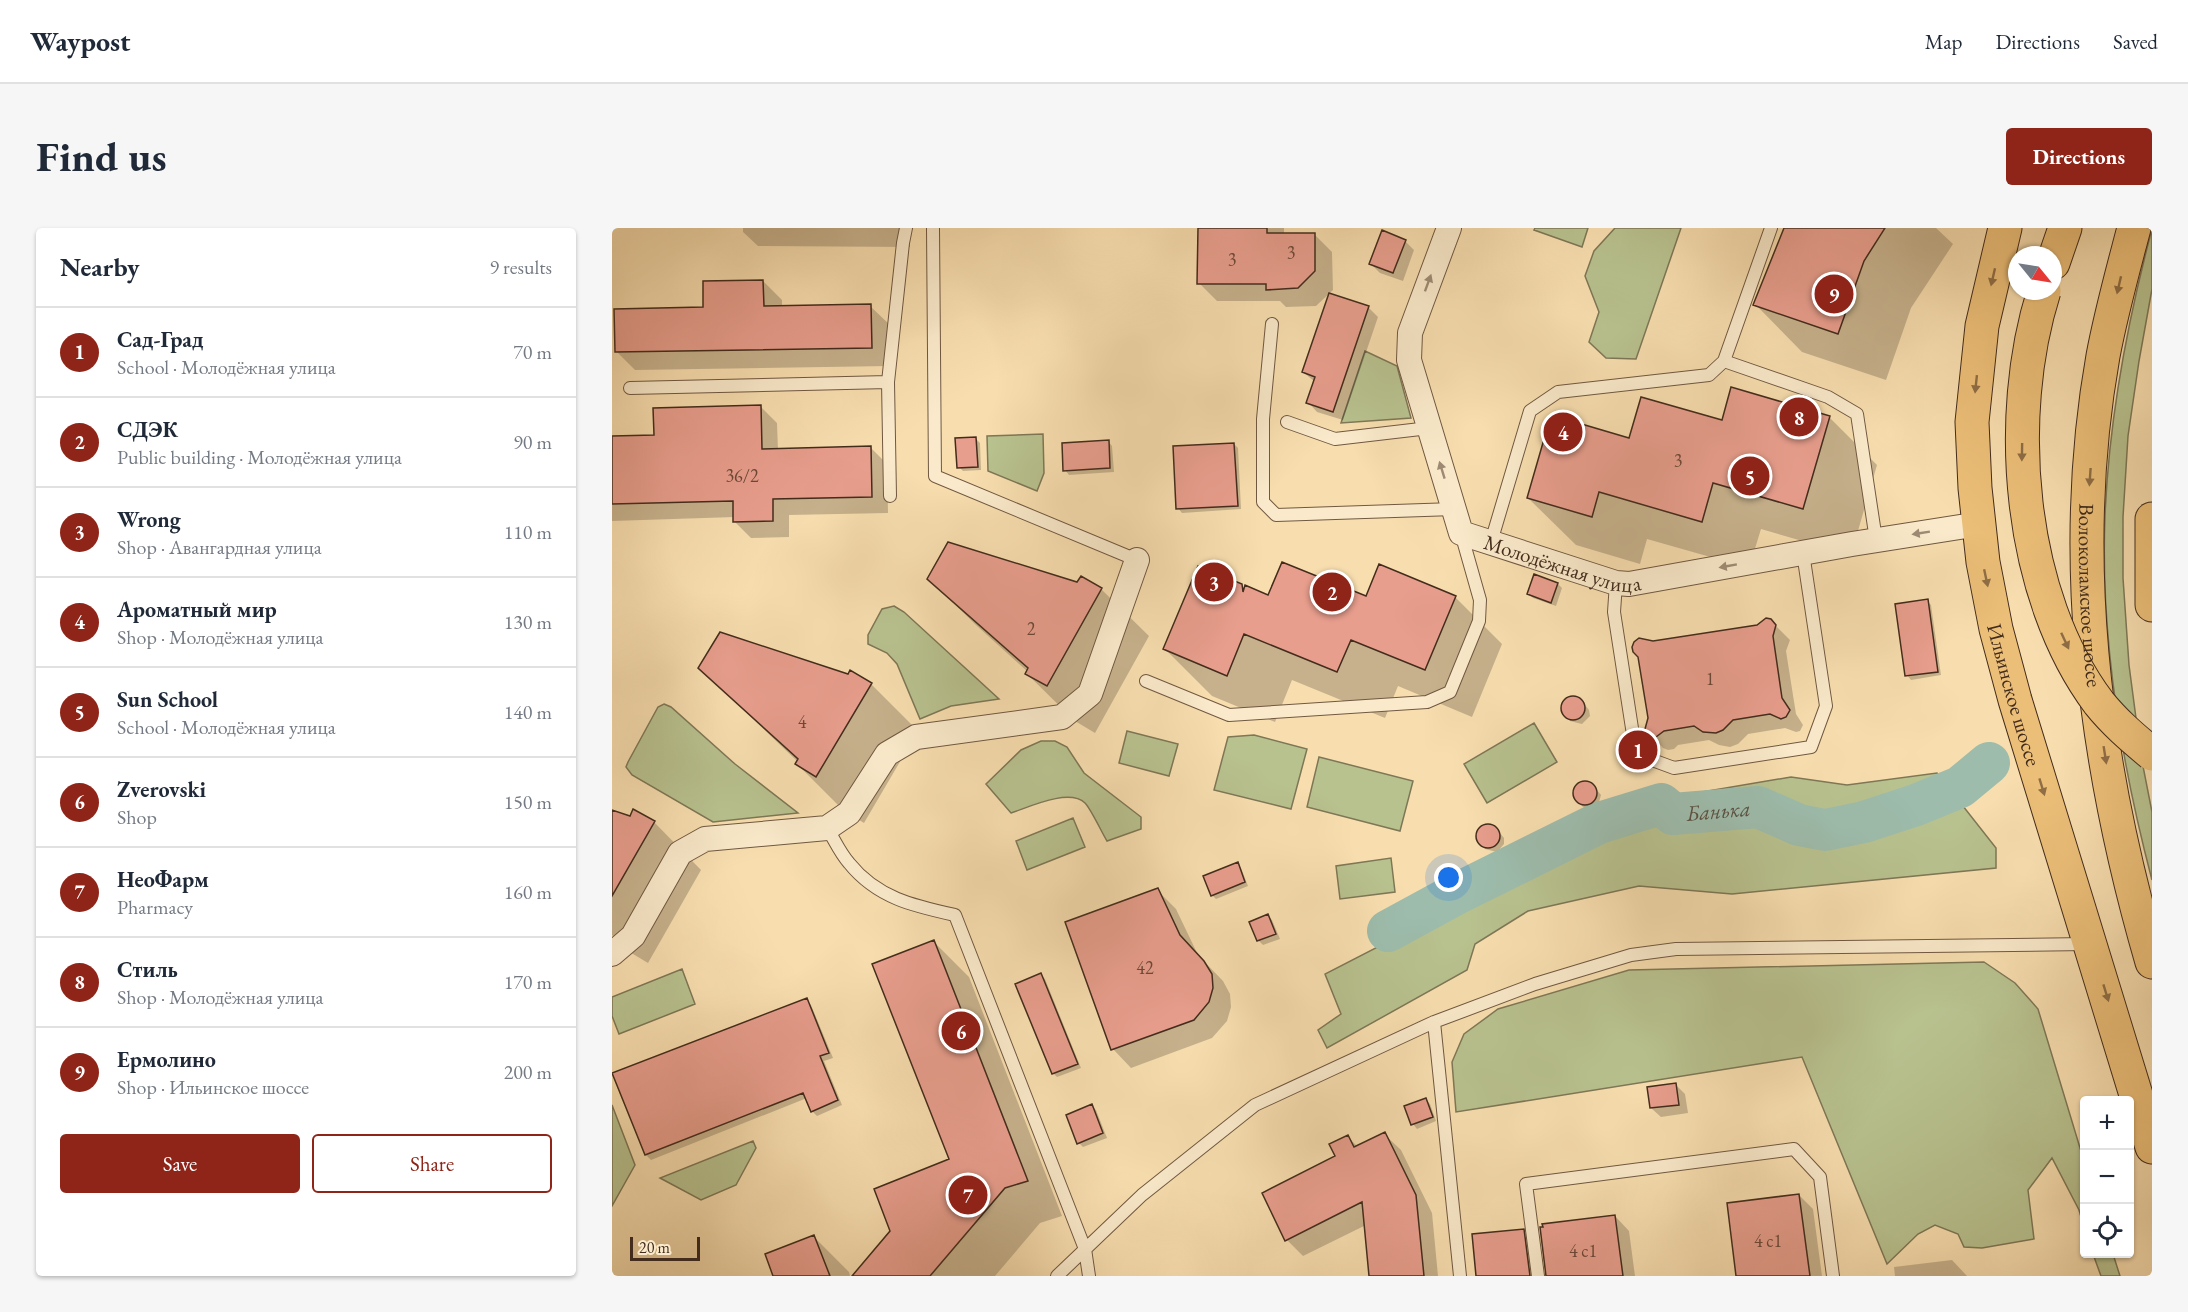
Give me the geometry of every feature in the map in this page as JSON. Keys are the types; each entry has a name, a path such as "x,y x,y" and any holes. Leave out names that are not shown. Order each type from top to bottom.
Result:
{"main road":[{"name":"Ильинское шоссе","path":"2005,228 1982,326 1972,422 1978,524 1983,562 2015,700 2152,1147"},
{"path":"2059,246 2065,228"},
{"name":"Волоколамское шоссе","path":"2134,228 2103,356 2093,430 2086,575 2092,656 2116,825 2152,962"},
{"path":"2041,300 2025,383 2022,461 2036,560 2055,621 2076,665 2099,703 2122,730 2152,754"},
{"path":"2152,519 2152,604"}],"street":[{"name":"Молодёжная улица","path":"1449,228 1410,333 1409,360 1461,533 1616,583 1629,584 1978,524"},
{"path":"612,954 633,936 680,853 705,839 827,828 849,813 887,754 916,737 1062,717 1090,694 1137,561"}],"lane":[{"path":"890,496 888,382 906,228"},
{"path":"933,228 935,476 1137,561"},
{"path":"1491,542 1530,411 1558,392 1708,375 1724,361 1771,228"},
{"path":"1272,324 1263,419 1263,502 1276,515 1454,508"},
{"path":"1724,361 1828,397 1857,414 1876,540"},
{"path":"630,388 888,382"},
{"path":"1287,422 1335,439 1429,428"},
{"path":"1146,681 1229,715 1427,702 1450,692 1479,621 1480,600 1461,533"},
{"path":"1616,583 1614,612 1636,754 1674,768 1811,747 1826,706 1803,553"},
{"path":"827,828 849,863 870,885 904,903 955,915 1085,1249 1089,1276"},
{"path":"1057,1276 1142,1195 1255,1105 1434,1022 1535,984 1631,955 1676,949 2091,944"},
{"path":"1434,1022 1460,1276"},
{"path":"1538,1276 1526,1184 1794,1149 1820,1178 1833,1276"}],"green space":[{"path":"1535,228 1588,228 1582,247 1534,230"},
{"path":"1615,228 1681,228 1636,359 1606,358 1589,342 1599,312 1585,276 1594,251"},
{"path":"2152,229 2152,289 2128,436 2123,517 2123,578 2129,665 2141,756 2152,812 2152,880 2131,791 2115,700 2104,562 2107,480 2115,407 2127,336"},
{"path":"1365,351 1397,366 1411,418 1341,423"},
{"path":"1043,434 1044,473 1037,491 988,471 987,436"},
{"path":"894,606 904,612 999,699 951,706 920,719 897,664 887,653 868,644 868,635 882,609"},
{"path":"664,704 671,707 735,764 798,813 713,822 632,775 626,767 628,762 658,707"},
{"path":"1534,723 1557,762 1487,803 1464,764"},
{"path":"1127,731 1178,744 1169,776 1119,763"},
{"path":"1254,735 1307,749 1291,809 1214,790 1228,737"},
{"path":"1041,741 1055,741 1067,747 1084,773 1141,817 1141,829 1107,841 1085,803 1069,797 1038,803 1011,813 986,784 1021,750"},
{"path":"1319,757 1413,781 1400,831 1307,807"},
{"path":"1937,773 1996,848 1996,868 1732,894 1639,886 1528,911 1475,944 1467,970 1327,1048 1318,1030 1341,1014 1325,974 1533,867 1568,822 1661,799 1791,777 1847,785"},
{"path":"1073,818 1085,847 1027,870 1016,841"},
{"path":"1391,858 1395,892 1340,899 1336,866"},
{"path":"1984,962 2015,983 2038,1009 2080,1148 2080,1213 2052,1158 2028,1190 2034,1239 1982,1248 1964,1247 1958,1234 1935,1225 1918,1234 1887,1264 1802,1057 1456,1112 1452,1062 1464,1034 1498,1009 1629,970"},
{"path":"682,969 695,1004 619,1034 612,1016 612,997"},
{"path":"612,1105 635,1165 612,1206"},
{"path":"753,1141 756,1148 736,1185 701,1200 660,1178"},
{"path":"2094,1258 2114,1258 2120,1276 2101,1276"}],"building":[{"path":"1198,228 1267,228 1267,233 1315,233 1315,271 1298,288 1266,290 1266,284 1197,284"},
{"path":"1784,228 1885,228 1864,261 1838,334 1753,305"},
{"path":"1382,230 1406,240 1393,273 1369,264"},
{"path":"763,280 764,306 871,304 872,348 615,352 614,309 703,307 703,281"},
{"path":"1329,293 1369,306 1333,412 1306,403 1315,377 1302,372"},
{"path":"1731,387 1830,416 1803,509 1713,483 1702,522 1599,492 1592,517 1527,498 1551,415 1629,438 1641,397 1722,420"},
{"path":"761,405 762,449 871,446 872,497 773,499 773,521 733,522 733,501 612,504 612,436 654,435 653,408"},
{"path":"976,437 978,467 957,468 955,438"},
{"path":"1109,440 1110,468 1063,471 1062,443"},
{"path":"1234,443 1238,506 1176,509 1173,446"},
{"path":"948,542 1077,582 1081,576 1102,588 1047,686 1025,674 1028,668 927,579"},
{"path":"1282,562 1366,596 1379,564 1456,596 1425,670 1351,640 1337,672 1244,634 1227,676 1163,649 1198,566 1242,584 1243,592 1245,585 1268,595"},
{"path":"1534,574 1558,583 1551,603 1527,594"},
{"path":"1928,599 1938,672 1905,676 1895,604"},
{"path":"1766,618 1771,619 1776,625 1773,636 1782,698 1790,710 1786,717 1781,719 1770,714 1733,720 1723,730 1716,733 1703,732 1694,726 1664,731 1656,737 1647,734 1645,729 1648,718 1638,657 1632,647 1634,642 1639,638 1653,641 1757,625"},
{"path":"720,632 848,674 850,670 872,683 816,777 795,764 798,759 698,668"},
{"path":"1568,696 1578,696 1585,703 1585,713 1578,720 1568,720 1561,713 1561,703"},
{"path":"1580,781 1590,781 1597,788 1597,798 1590,805 1580,805 1573,798 1573,788"},
{"path":"633,809 655,821 612,896 612,810 630,816"},
{"path":"1488,824 1497,827 1500,836 1497,845 1488,848 1479,845 1476,836 1479,827"},
{"path":"1238,862 1245,882 1211,896 1203,876"},
{"path":"1158,888 1180,935 1204,961 1212,974 1213,988 1209,1002 1194,1020 1111,1050 1065,922"},
{"path":"1268,914 1276,934 1257,941 1249,922"},
{"path":"934,940 1028,1181 1005,1188 930,1276 852,1276 890,1231 874,1189 949,1159 872,964"},
{"path":"1041,973 1078,1064 1052,1074 1015,984"},
{"path":"807,998 829,1053 820,1056 838,1100 811,1112 803,1093 645,1155 612,1073"},
{"path":"1676,1083 1679,1105 1650,1108 1647,1087"},
{"path":"1426,1098 1433,1117 1411,1125 1404,1106"},
{"path":"1092,1104 1103,1133 1077,1144 1066,1115"},
{"path":"1385,1132 1416,1195 1424,1276 1369,1276 1362,1202 1285,1241 1262,1193 1335,1156 1329,1144 1348,1135 1354,1147"},
{"path":"1799,1194 1810,1276 1736,1276 1727,1203"},
{"path":"1615,1215 1623,1276 1546,1276 1540,1227 1543,1227 1542,1224"},
{"path":"1524,1229 1530,1276 1476,1276 1472,1234"},
{"path":"814,1235 830,1276 773,1276 765,1254"}],"waterway":[{"name":"Банька","path":"1388,931 1456,894 1599,823 1661,804 1673,814 1758,807 1799,825 1825,830 1864,822 1916,805 1960,787 1989,763"}],"place":[{"name":"Ермолино","path":"1834,294"},
{"name":"Стиль","path":"1799,417"},
{"name":"Ароматный мир","path":"1563,432"},
{"name":"Sun School","path":"1750,476"},
{"name":"Wrong","path":"1214,582"},
{"name":"СДЭК","path":"1332,592"},
{"name":"Сад-Град","path":"1638,750"},
{"name":"Zverovski","path":"961,1031"},
{"name":"НеоФарм","path":"968,1195"}]}
